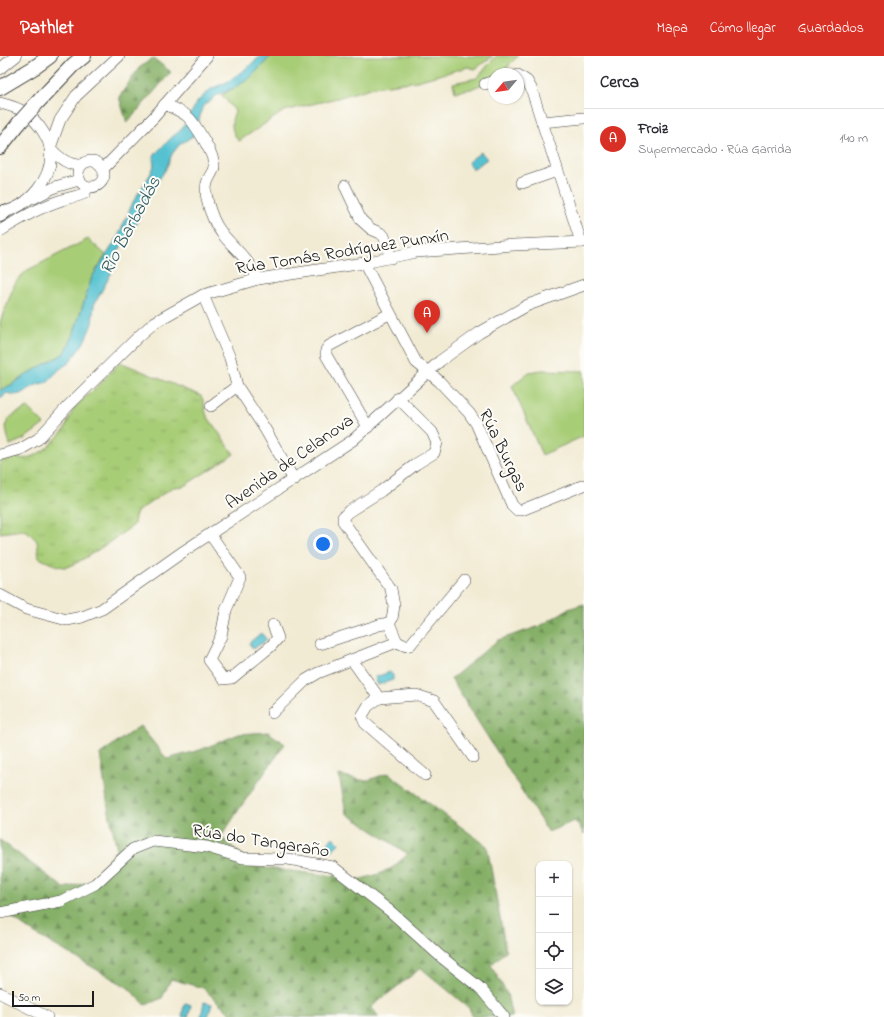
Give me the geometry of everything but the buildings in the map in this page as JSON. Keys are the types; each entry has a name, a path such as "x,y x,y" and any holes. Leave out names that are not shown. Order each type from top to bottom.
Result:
{"main road":[{"path":"0,88 50,56"},
{"path":"0,147 36,104 73,65 84,56"}],"street":[{"path":"0,69 16,56"},
{"path":"24,203 37,191 45,178 50,161 50,148 60,120 76,96 119,56"},
{"path":"103,169 166,104 207,56"},
{"path":"524,79 531,88 557,171 582,242"},
{"path":"0,103 26,113 38,125 50,148 62,160 76,166 85,162 96,162 100,164 105,174 104,179 97,187 83,184 55,187 16,208 1,213"},
{"path":"166,104 186,115 204,140 214,160 213,171 205,186 206,197 213,218 219,230 248,261 258,278"},
{"path":"542,122 584,118"},
{"path":"0,231 44,207 63,199 79,197 85,192 78,170 81,165"},
{"path":"522,183 557,171"},
{"path":"345,186 365,225 384,236 391,258"},
{"name":"Rúa Tomás Rodríguez Punxín","path":"0,455 21,449 38,439 68,406 155,322 203,295 258,278 364,263 416,252 582,242"},
{"path":"364,263 389,314 416,362 427,372"},
{"name":"Avenida de Celanova","path":"0,595 26,608 67,620 82,617 102,609 184,551 353,440 440,360 479,333 528,305 584,285"},
{"path":"203,295 230,358 237,386 265,429 294,480"},
{"path":"368,427 326,355 326,350 329,346 389,314"},
{"name":"Rúa Burgas","path":"427,372 444,386 469,413 476,424 512,505 517,510 522,510 584,485"},
{"path":"211,406 237,386"},
{"path":"320,644 389,623 392,619 394,606 390,589 343,521 343,518 348,512 381,491 416,464 434,453 437,443 432,432 398,398"},
{"path":"210,534 240,577 226,610 221,636 209,660 223,679 232,678 278,638 273,625"},
{"path":"272,713 306,680 318,673 396,642 406,646 410,645 464,580"},
{"path":"389,623 396,642"},
{"path":"352,660 379,698"},
{"path":"425,775 365,723 362,716 368,706 379,698 416,696 434,701 473,757"},
{"name":"Rúa do Tangaraño","path":"0,912 61,901 95,884 133,849 153,841 207,847 243,858 288,859 325,865 333,867 390,911 440,956 480,988 504,1017"},
{"path":"0,993 47,1017"}],"green space":[{"path":"271,56 493,56 475,69 468,67 417,81 374,87 284,111 239,141 234,134 232,127 232,119 235,111 222,95 249,79"},
{"path":"496,56 518,56 507,68 488,68 488,82 471,89 455,92 453,83 477,78"},
{"path":"153,58 171,72 127,123 119,97 139,68"},
{"path":"88,239 106,255 92,277 73,336 66,351 51,362 41,366 11,385 0,390 0,322 15,283 26,271"},
{"path":"120,362 201,396 207,416 234,454 184,486 173,487 138,511 135,516 134,525 80,561 66,567 55,565 39,558 37,541 27,531 23,530 0,533 0,460 16,457 24,459 36,455 48,447 64,430 73,410"},
{"path":"542,370 584,371 584,436 542,455 512,386 529,372"},
{"path":"28,408 44,424 24,439 10,445 6,430 7,421 14,415"},
{"path":"584,604 584,834 578,824 574,821 548,832 451,679 498,640 540,626 568,609"},
{"path":"140,726 167,759 200,750 239,734 268,732 285,744 221,837 256,867 358,880 379,874 392,868 408,854 346,813 339,775 366,781 388,773 487,846 506,951 491,965 507,994 512,1017 473,1017 469,1008 421,968 371,1007 379,1017 234,1017 203,988 171,979 162,998 146,1005 127,987 35,934 0,909 0,840 64,888 90,882 117,849 108,807 100,754"}],"water":[{"name":"Rio Barbadás","path":"261,56 271,56 249,79 232,89 213,97 212,100 202,107 203,109 196,134 179,145 172,154 166,169 151,191 135,227 114,257 113,270 94,305 92,324 84,342 70,362 61,368 47,382 36,385 20,394 14,395 7,393 0,398 0,390 59,357 66,351 73,336 92,277 118,237 133,202 151,173 154,166 153,158 155,154 181,130 198,101 211,89 227,82"},
{"path":"481,152 487,159 473,169 468,162"},
{"path":"261,633 267,640 253,649 249,643"},
{"path":"390,672 393,675 393,680 378,685 375,677"},
{"path":"333,837 339,843 329,854 324,848"},
{"path":"204,1002 212,1004 208,1017 201,1017"},
{"path":"186,1003 191,1005 188,1017 182,1017 184,1004"}],"place":[{"name":"Froiz","path":"427,333"}]}
